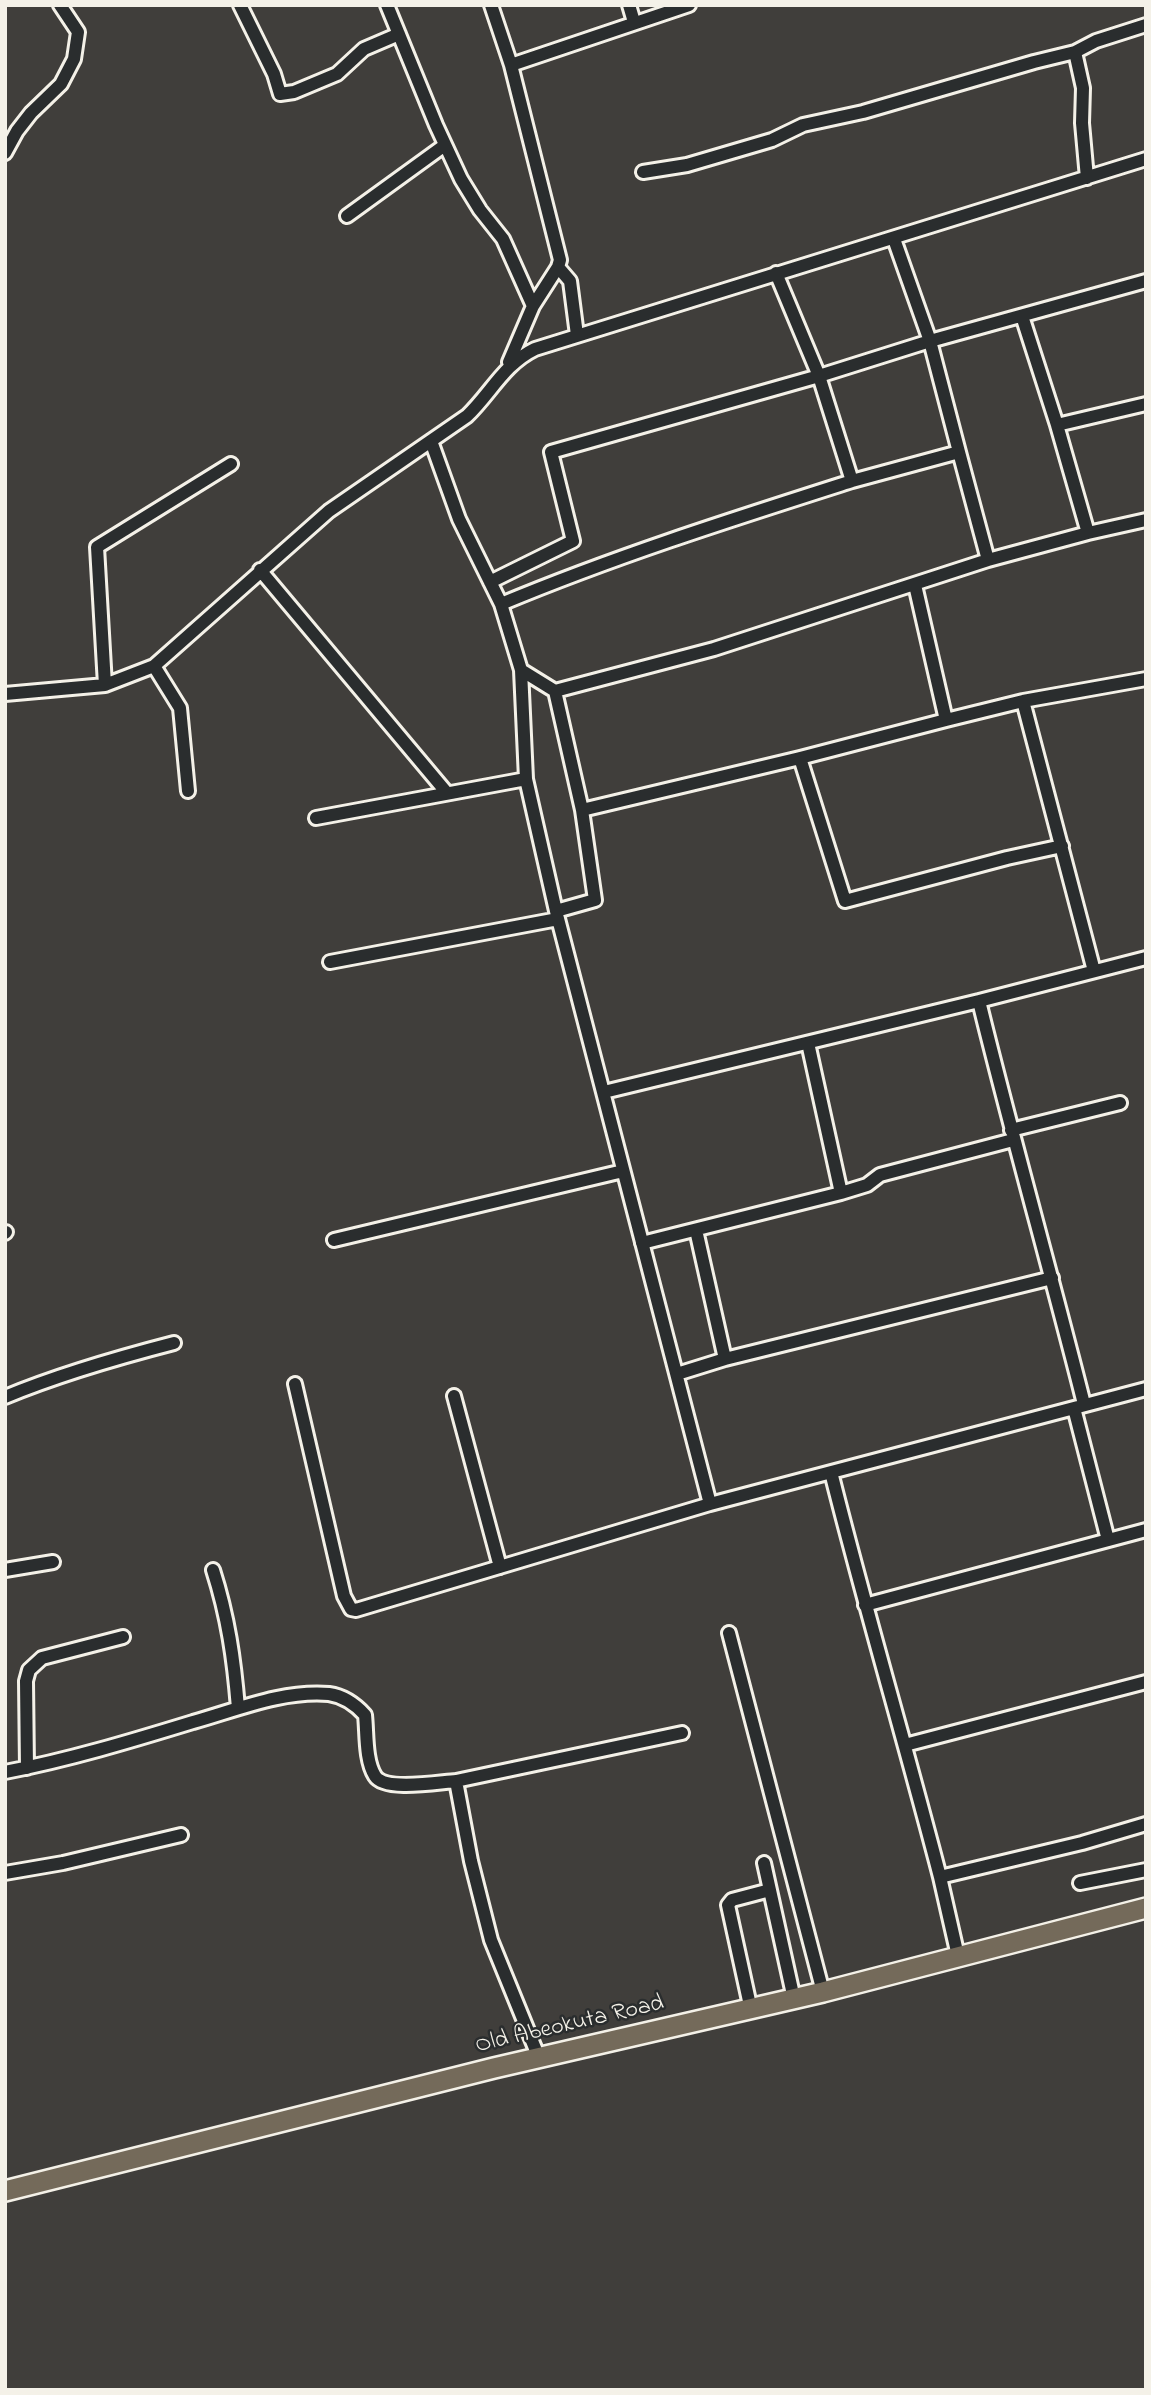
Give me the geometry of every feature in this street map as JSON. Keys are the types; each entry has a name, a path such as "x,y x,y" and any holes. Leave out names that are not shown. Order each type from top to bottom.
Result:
{"highway":[{"name":"Old Abeokuta Road","path":"5,2191 539,2058 751,2010 957,1956 1145,1911"}],"street":[{"path":"5,153 24,122 61,84 74,59 79,32 60,5"},
{"path":"240,5 274,74 280,94 337,75 364,49 399,34"},
{"path":"387,5 461,179 480,210 503,239 533,306"},
{"path":"491,5 511,65 560,260 533,306 506,369"},
{"path":"629,5 634,22"},
{"path":"511,65 689,5"},
{"path":"643,172 699,161 764,142 803,125 863,112 1075,52 1096,41 1146,25"},
{"path":"1075,52 1083,88 1082,123 1087,178"},
{"path":"346,216 445,145"},
{"path":"5,694 105,685 154,666 329,511 473,411 506,369 520,356 534,349 1146,159"},
{"path":"894,239 930,341 988,561"},
{"path":"558,267 570,281 577,335"},
{"path":"776,273 819,376 852,481"},
{"path":"490,582 573,541 551,452 1146,281"},
{"path":"1022,316 1088,533"},
{"path":"1057,425 1146,404"},
{"path":"431,441 459,519 501,604 521,670 526,779 557,916 710,1504"},
{"path":"501,604 575,573 671,538 852,481 959,452"},
{"path":"105,685 97,547 232,464"},
{"path":"555,691 714,649 988,561 1146,520"},
{"path":"260,570 447,793"},
{"path":"915,585 946,720"},
{"path":"154,666 180,708 188,791"},
{"path":"330,962 557,916 595,900 582,810 555,691 521,670"},
{"path":"582,810 1023,701 1144,680 1146,694"},
{"path":"1023,701 1094,971"},
{"path":"800,758 845,901 1062,846"},
{"path":"316,818 526,779"},
{"path":"604,1092 1146,958"},
{"path":"979,1001 1012,1135 1052,1278 1108,1540"},
{"path":"808,1043 841,1193"},
{"path":"642,1243 841,1193 867,1185 880,1175 1120,1103"},
{"path":"334,1240 622,1171"},
{"path":"696,1230 724,1359"},
{"path":"677,1374 724,1359 1052,1278"},
{"path":"5,1397 106,1360 174,1343"},
{"path":"295,1384 344,1596 351,1609 356,1611 710,1504 1146,1389"},
{"path":"454,1396 500,1567"},
{"path":"831,1472 940,1877 957,1956"},
{"path":"865,1605 1146,1530"},
{"path":"5,1570 52,1562"},
{"path":"213,1570 225,1608 238,1708"},
{"path":"730,1633 823,1992"},
{"path":"27,1768 26,1681 29,1670 43,1658 123,1637"},
{"path":"905,1745 1146,1682"},
{"path":"5,1772 238,1708 287,1697 330,1694 347,1700 365,1716 370,1765 375,1777 380,1781 402,1785 456,1781 682,1732"},
{"path":"456,1781 471,1861 491,1940 539,2058"},
{"path":"940,1877 1082,1843 1146,1824"},
{"path":"5,1873 63,1863 181,1835"},
{"path":"764,1863 794,1999"},
{"path":"1080,1883 1146,1870"},
{"path":"751,2010 728,1905 732,1900 770,1890"}]}
